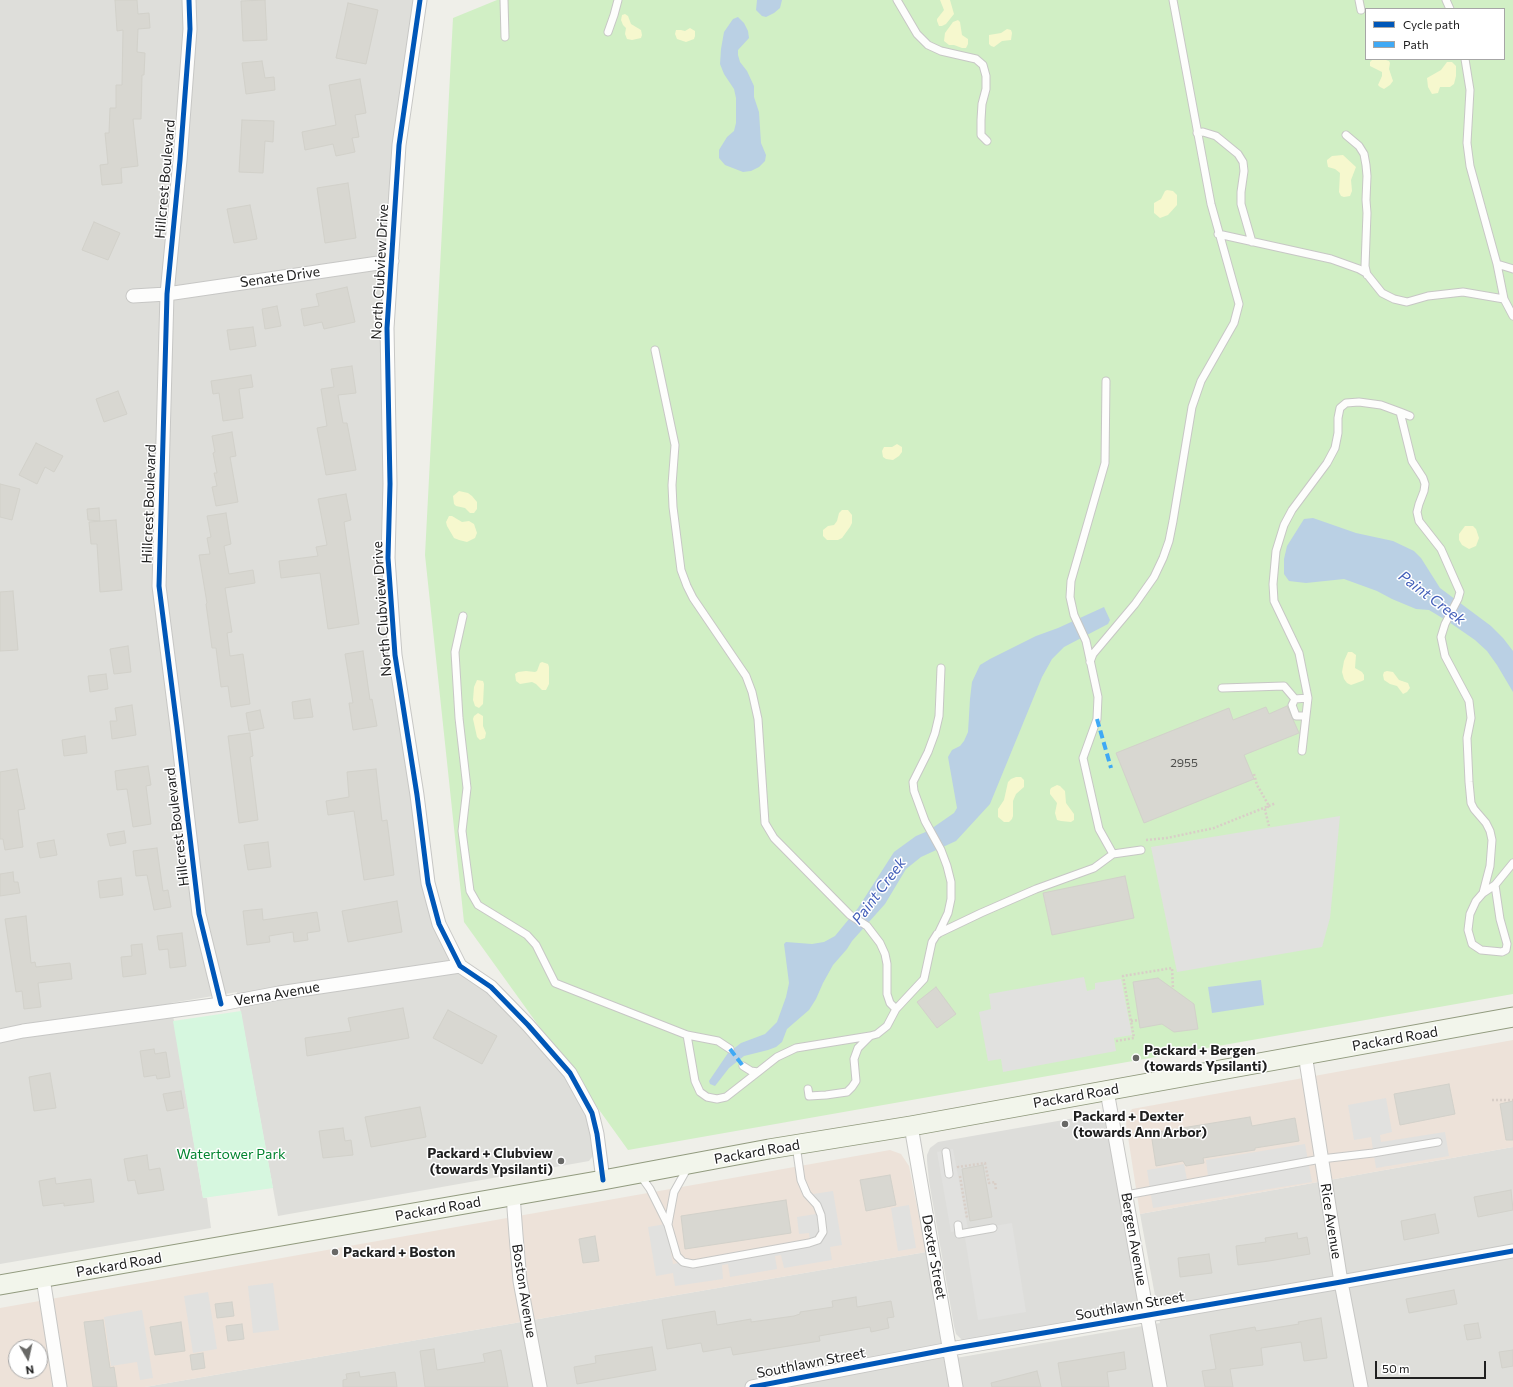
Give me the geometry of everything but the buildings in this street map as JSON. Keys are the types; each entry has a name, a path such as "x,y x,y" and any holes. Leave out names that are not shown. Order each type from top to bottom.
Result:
{"main road":[{"name":"Packard Road","path":"0,1283 43,1278 911,1126 1513,1017"}],"street":[{"name":"Hillcrest Boulevard","path":"189,0 190,28 168,294 159,586 178,727 199,914 221,1004"},
{"name":"North Clubview Drive","path":"420,0 399,145 388,328 390,484 388,558 395,655 417,795 428,883 439,924 460,966 491,987 528,1025 570,1073 592,1113 597,1134 603,1180"},
{"name":"Senate Drive","path":"133,296 168,294 392,261"},
{"name":"Verna Avenue","path":"0,1036 23,1031 221,1004 279,993 460,966"},
{"name":"Rice Avenue","path":"1305,1054 1341,1282 1361,1387"},
{"name":"Bergen Avenue","path":"1108,1090 1160,1387"},
{"name":"Dexter Street","path":"911,1126 956,1387"},
{"name":"Boston Avenue","path":"514,1195 520,1281 540,1387"},
{"name":"Southlawn Street","path":"752,1387 950,1349 1513,1251"},
{"path":"43,1278 60,1387"}],"lane":[{"path":"504,0 505,37"},
{"path":"608,32 618,0"},
{"path":"898,0 916,34 928,45 976,59 984,65 986,89 980,120 981,135 987,140"},
{"path":"1090,662 1093,654 1135,604 1154,577 1169,541 1192,407 1201,381 1227,336 1237,313 1238,304 1236,292 1218,234 1211,204 1172,0"},
{"path":"1359,0 1361,10"},
{"path":"1465,60 1470,90 1468,143 1470,166 1497,264 1504,299 1513,316"},
{"path":"1198,133 1203,132 1216,136 1238,154 1243,162 1244,171 1241,204 1243,216 1252,242"},
{"path":"1346,135 1359,146 1364,154 1366,165 1365,266 1367,275"},
{"path":"1218,234 1331,259 1359,269 1367,275 1382,293 1394,299 1407,302 1419,300 1428,296 1463,292 1504,299"},
{"path":"1497,264 1513,269"},
{"path":"655,350 674,445 672,485 673,506 682,570 693,598 746,676 752,692 758,719 765,823 774,838 850,915 867,926 880,943 885,954 887,964 887,994 890,1003 896,1009"},
{"path":"1106,381 1105,463 1071,581 1070,598 1074,615 1086,641 1098,697 1097,719 1083,758 1099,829 1114,854"},
{"path":"1302,751 1308,698 1299,653 1274,601 1273,584 1276,551 1284,525 1292,510 1327,463 1335,448 1338,433 1338,418 1340,408 1343,405 1346,403 1359,402 1381,405 1410,416"},
{"path":"1400,412 1412,461 1423,478 1425,484 1417,512 1419,521 1441,549 1460,592 1445,624 1441,637 1445,656 1469,701 1471,718 1467,738 1471,803 1486,823 1492,840 1491,860 1482,893"},
{"path":"463,616 455,652 459,718 467,788 462,831 470,891 478,905 527,935 536,945 555,983 687,1035 718,1041 730,1049"},
{"path":"687,1035 695,1081 700,1092 707,1097 717,1099 726,1097 777,1057 796,1048 877,1034 887,1026 896,1009 924,979 932,942 948,913 951,899 951,882 948,866 925,820 914,791 913,782 928,752 935,733 939,716 941,668"},
{"path":"1222,688 1284,686 1295,699"},
{"path":"1295,699 1308,698"},
{"path":"1295,699 1292,704 1296,716 1306,716"},
{"path":"937,934 1036,889 1094,868 1114,854 1141,850"},
{"path":"1495,885 1500,919 1507,944 1506,950 1502,952 1481,950 1472,944 1468,930 1470,914 1476,901 1482,893 1495,885 1513,863"},
{"path":"808,1089 809,1096 822,1096 847,1092 856,1081 854,1059 858,1048 870,1036"},
{"path":"743,1066 751,1072 758,1072"},
{"path":"1126,1195 1321,1158 1373,1153 1438,1142"},
{"path":"639,1173 650,1189 668,1225 677,1256 683,1262 693,1264 818,1240 823,1232 821,1215 817,1205 807,1194 802,1180 796,1145"},
{"path":"946,1152 949,1174"},
{"path":"668,1225 674,1192 690,1164"},
{"path":"958,1225 959,1234 992,1228"}],"path":[{"path":"1254,774 1257,785 1269,806"},
{"path":"1144,840 1167,838 1214,828 1276,803"},
{"path":"1269,806 1265,810 1269,826"},
{"path":"1116,1041 1134,1038 1123,976 1172,968 1173,989"},
{"path":"1131,1021 1139,1020"},
{"path":"1492,1100 1513,1100"},
{"path":"957,1159 968,1224"},
{"path":"958,1167 985,1163 989,1183 995,1182 996,1190"}],"shaded area":[{"path":"0,0 417,0 399,122 386,576 442,941 446,953 456,971 486,990 550,1058 578,1097 588,1118 594,1150 589,1161 278,1216 237,992 171,1003 203,1198 207,1198 211,1228 0,1264"},
{"path":"497,0 1513,0 1513,994 628,1150 464,922 425,555 453,18"},
{"path":"1340,816 1330,918 1322,947 1177,972 1151,847"},
{"path":"1084,977 1087,991 1095,989 1095,983 1121,979 1132,1035 1114,1038 1116,1051 1003,1072 1001,1059 988,1061 979,1012 991,1009 989,994"},
{"path":"1513,1040 1513,1147 1140,1214 1126,1124 1127,1117 1132,1109"},
{"path":"1386,1098 1392,1132 1380,1135 1381,1142 1445,1132 1449,1156 1376,1168 1371,1137 1354,1140 1348,1105"},
{"path":"1092,1115 1099,1117 1106,1124 1110,1135 1141,1304 1139,1308 1135,1312 963,1341 956,1334 954,1326 929,1181 927,1155 930,1148 938,1142"},
{"path":"1305,1144 1312,1182 1153,1208 1147,1170 1184,1164 1187,1180 1208,1176 1206,1160"},
{"path":"1513,1147 1513,1387 145,1387 926,1252 944,1360 1160,1323 1140,1214"},
{"path":"953,1149 968,1229 951,1232 937,1152"},
{"path":"890,1150 901,1154 909,1166 926,1252 145,1387 0,1387 0,1308"},
{"path":"833,1191 842,1245 830,1247 832,1260 784,1268 781,1255 775,1256 777,1269 730,1277 728,1264 722,1265 723,1279 675,1286 673,1273 656,1276 648,1227 666,1224 673,1264 810,1241 809,1233 799,1234 797,1217 816,1214 813,1194"},
{"path":"909,1205 916,1248 898,1251 891,1208"},
{"path":"1012,1223 1026,1312 978,1320 964,1231"},
{"path":"273,1283 279,1330 253,1333 248,1286"},
{"path":"208,1292 217,1349 193,1353 184,1296"},
{"path":"142,1310 153,1378 140,1380 137,1362 111,1366 104,1317"}],"sand":[{"path":"940,0 950,0 954,14 946,24 942,26 939,26 937,21 944,10"},
{"path":"625,14 628,16 631,24 641,30 641,38 632,40 627,39 625,34 626,28 621,20 622,15"},
{"path":"958,20 960,22 962,35 968,39 966,48 949,45 944,41 945,33 953,22"},
{"path":"690,28 695,31 694,39 686,42 677,39 675,34 676,30 685,31"},
{"path":"1007,29 1011,30 1011,40 1002,41 994,47 989,44 989,35 1001,33"},
{"path":"1372,60 1389,61 1389,69 1393,81 1390,85 1384,89 1378,85 1382,72 1370,66 1370,62"},
{"path":"1447,62 1452,62 1456,66 1454,84 1450,87 1440,87 1438,93 1432,94 1428,87 1427,78 1441,70"},
{"path":"1343,155 1356,167 1351,180 1352,191 1350,196 1344,197 1341,196 1339,192 1340,173 1335,169 1328,167 1327,162 1327,160 1332,156"},
{"path":"1167,190 1173,191 1177,195 1177,205 1168,215 1160,218 1154,213 1154,203 1161,199"},
{"path":"897,444 902,447 902,452 899,456 893,460 883,457 882,451 884,447 892,447"},
{"path":"459,491 468,493 477,502 477,509 474,513 470,513 465,508 454,504 453,496"},
{"path":"842,510 848,510 852,515 852,523 850,527 842,538 838,540 827,540 823,536 823,530 828,526 834,525 837,521 839,513"},
{"path":"449,516 452,516 462,522 469,521 474,524 477,533 475,538 467,542 454,538 446,522"},
{"path":"1465,526 1473,526 1476,529 1479,538 1476,546 1469,549 1462,545 1459,540 1459,534"},
{"path":"1348,652 1352,652 1356,655 1355,668 1364,675 1364,680 1351,685 1344,679 1342,672 1344,661"},
{"path":"542,662 548,664 549,667 549,684 546,690 542,690 532,682 520,684 516,681 515,674 526,671 535,672"},
{"path":"1384,672 1393,672 1399,680 1408,683 1410,688 1407,692 1403,694 1397,686 1384,680"},
{"path":"477,680 483,681 484,684 483,704 479,708 475,706 473,700 474,687"},
{"path":"478,713 483,716 483,726 486,733 485,738 480,740 477,737 473,719"},
{"path":"1016,777 1021,777 1024,780 1024,787 1016,794 1013,801 1012,819 1009,822 1004,822 998,817 998,809 1004,800 1008,782"},
{"path":"1057,785 1065,791 1066,803 1074,814 1074,820 1071,822 1057,820 1055,813 1057,803 1050,794 1050,790"}],"green space":[{"name":"Watertower Park","path":"241,1011 273,1188 203,1198 173,1021"}],"water":[{"path":"757,0 782,0 780,8 766,17 762,16 756,10"},
{"path":"738,17 744,23 748,31 749,38 738,50 738,55 740,62 747,71 754,86 754,97 759,112 761,143 766,155 765,161 759,167 751,171 743,172 725,165 719,158 719,150 727,137 734,131 736,123 736,98 734,89 724,74 720,64 721,49 724,32 733,19"},
{"name":"Paint Creek","path":"1313,518 1356,533 1393,541 1414,551 1421,558 1440,588 1491,626 1513,651 1513,692 1487,651 1475,640 1429,610 1416,609 1377,591 1344,579 1306,583 1289,581 1284,574 1284,559 1287,546 1304,519"},
{"name":"Paint Creek","path":"1104,607 1110,620 1108,624 1064,647 1052,659 1042,677 990,804 956,841 921,857 906,869 885,904 833,965 809,1010 787,1029 782,1042 776,1047 768,1050 744,1056 729,1068 715,1086 710,1084 709,1081 728,1053 741,1043 765,1034 777,1022 786,997 789,983 784,944 786,942 812,944 824,942 835,936 858,908 894,852 916,836 928,831 954,813 957,808 948,757 952,750 960,746 964,741 968,732 972,682 980,665 1036,636 1058,628"},
{"path":"1261,980 1264,1005 1212,1013 1208,987"}],"marked path":[{"path":"1097,719 1111,768"},
{"path":"730,1049 743,1066"}],"cycle path":[{"path":"189,0 190,29 180,160 167,294 159,586 199,914 221,1004"},
{"path":"420,0 399,145 387,328 390,484 388,558 395,655 417,795 428,883 439,924 460,966 491,987 528,1025 570,1073 592,1113 597,1134 603,1180"},
{"path":"752,1387 950,1349 1513,1251"}],"place":[{"name":"Packard + Bergen (towards Ypsilanti)","path":"1136,1058"},
{"name":"Packard + Dexter (towards Ann Arbor)","path":"1065,1124"},
{"name":"Packard + Clubview (towards Ypsilanti)","path":"561,1161"},
{"name":"Packard + Boston","path":"335,1252"}]}
